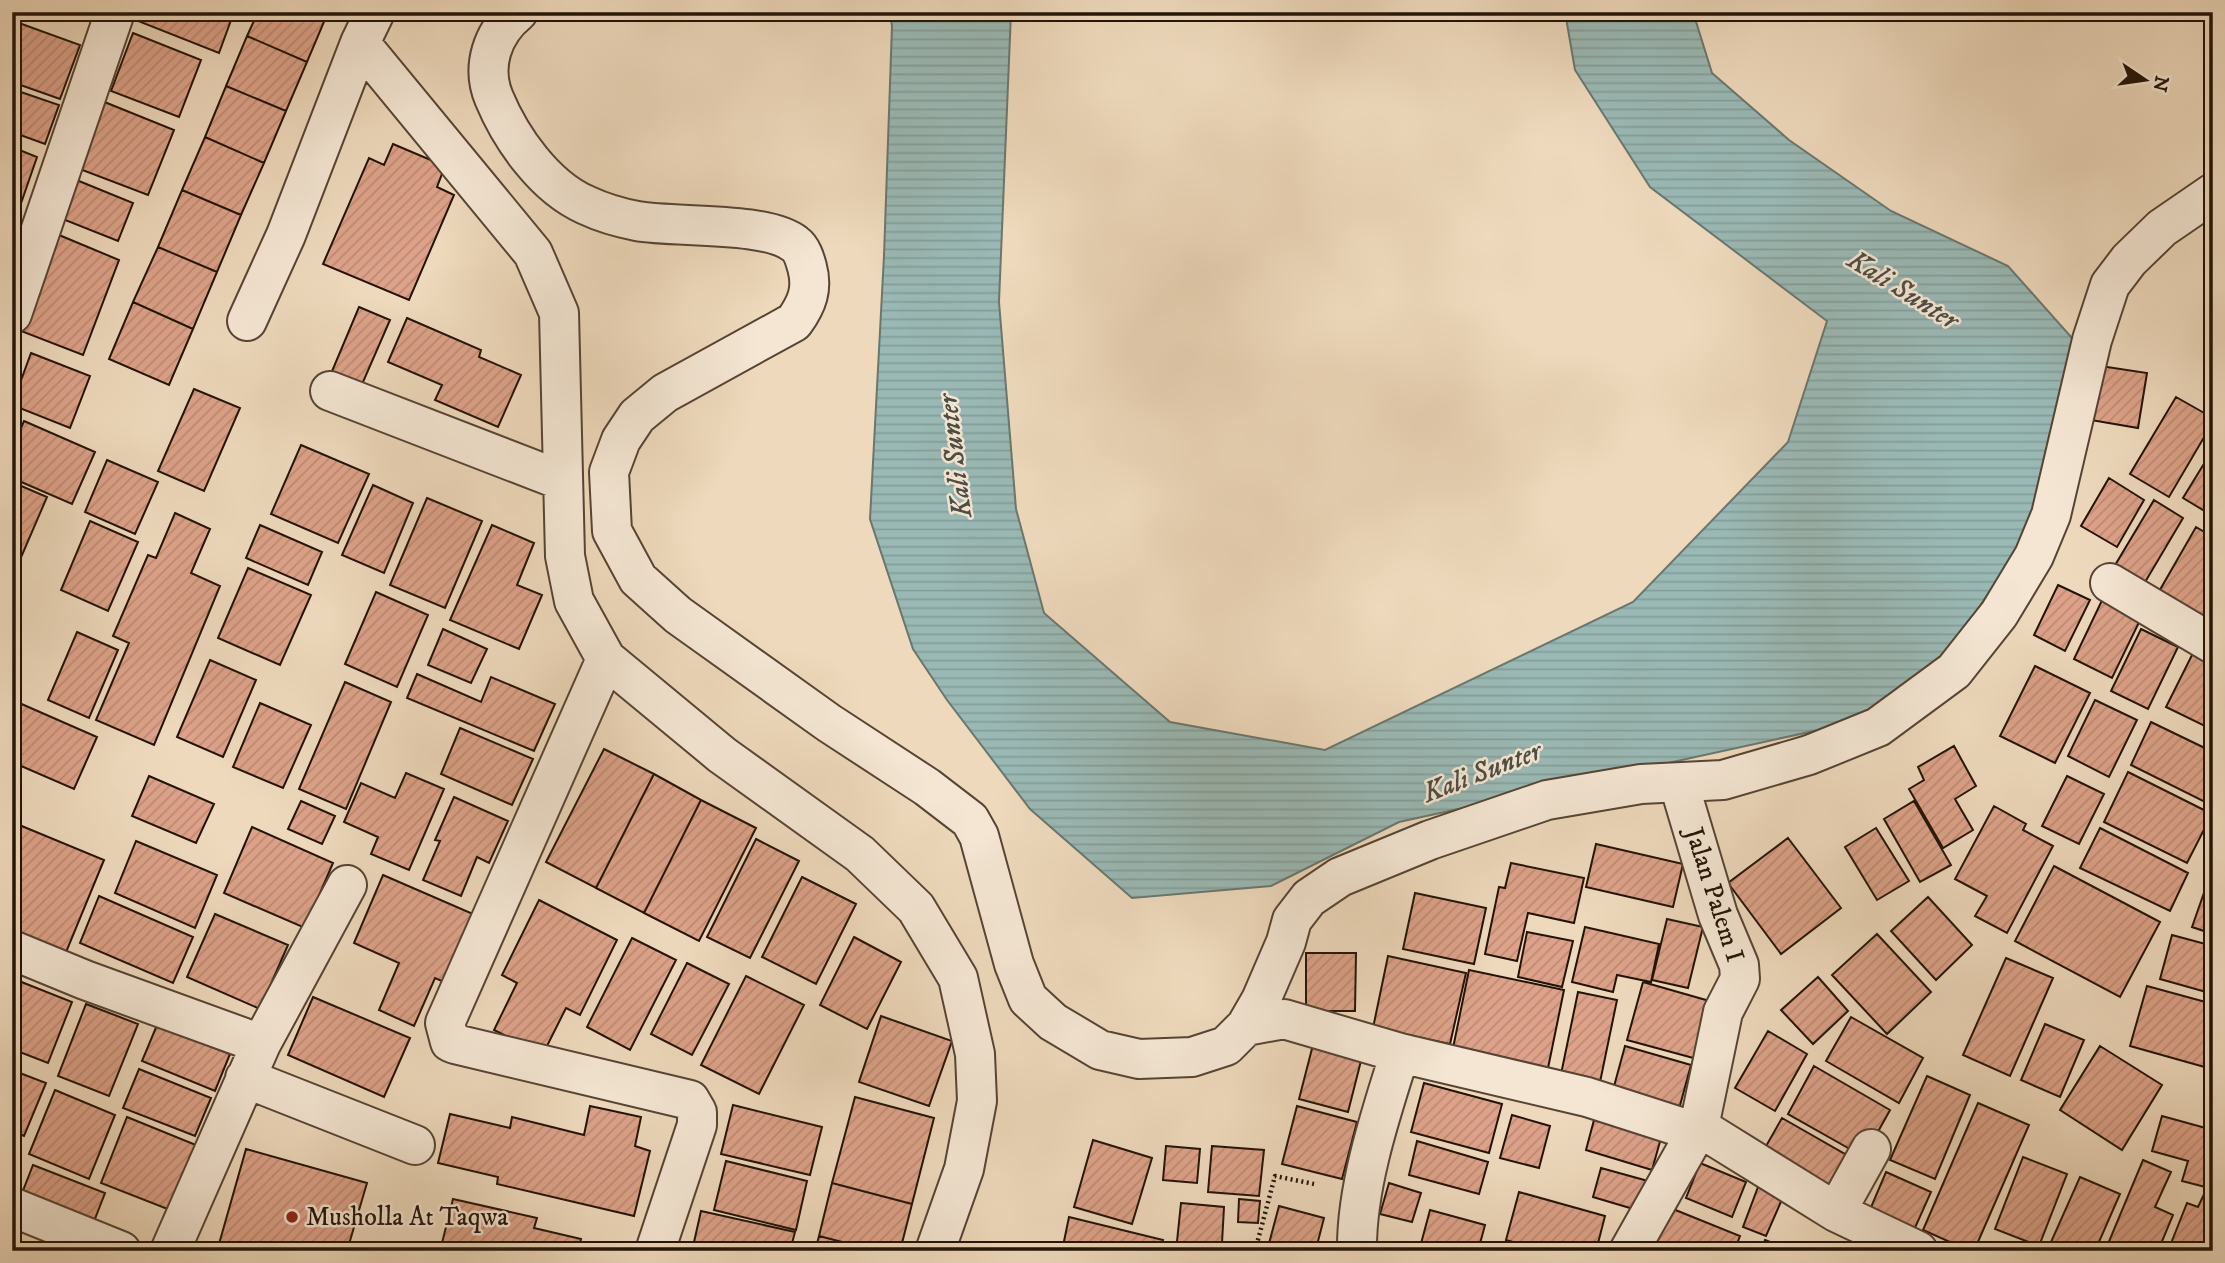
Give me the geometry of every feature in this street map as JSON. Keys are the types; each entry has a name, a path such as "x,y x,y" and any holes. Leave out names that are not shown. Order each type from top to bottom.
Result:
{"street":[{"path":"12,314 115,12"},
{"path":"518,12 492,46 488,64 490,88 502,118 530,157 559,190 587,206 638,221 707,226 779,237 796,244 810,278 806,305 794,322 665,393 637,416 621,440 609,472 612,531 638,579 678,615 829,723 928,787 970,820 979,836 1014,964 1028,999 1043,1015 1100,1050 1139,1059 1192,1058 1226,1046 1246,1026 1261,1000 1286,942 1292,920 1309,898 1340,877 1430,840 1547,800 1641,785 1723,780 1809,755 1878,727 1954,671 1999,614 2034,556 2051,515 2092,340 2110,285 2129,260 2162,228 2213,193"},
{"path":"247,321 286,235 368,28"},
{"path":"368,28 533,253 559,313 565,556 574,601 606,659 722,755 860,855 916,908 958,978 975,1054 977,1101 964,1169 935,1251"},
{"path":"330,391 563,481"},
{"path":"2110,583 2213,644"},
{"path":"606,659 445,1023 450,1042 455,1044 690,1100 697,1112 697,1125 655,1251"},
{"name":"Jalan Palem I","path":"1629,1251 1698,1129 1723,1012 1740,979 1739,965 1718,915 1679,784"},
{"path":"170,1251 253,1061 347,885"},
{"path":"12,950 85,980 253,1061 415,1145"},
{"path":"1246,1026 1284,1019 1400,1053 1587,1097 1698,1129 1836,1212 1918,1251"},
{"path":"1357,1251 1356,1232 1375,1131 1400,1053"},
{"path":"1836,1212 1871,1149"},
{"path":"12,1207 121,1251"}],"path":[{"path":"1255,1251 1275,1177 1283,1176 1363,1195"}],"water":[{"name":"Kali Sunter","path":"890,12 1011,12 999,302 1016,509 1044,613 1170,722 1325,750 1633,602 1788,442 1827,321 1650,187 1575,70 1565,12 1693,12 1712,73 1789,140 1891,211 2008,266 2080,347 2050,500 1953,647 1855,722 1399,822 1271,886 1132,898 1030,809 947,700 913,649 870,519 884,256 892,26"}],"building":[{"path":"141,12 234,12 219,53 138,21"},
{"path":"258,12 315,12 326,17 307,62 247,36"},
{"path":"19,23 80,45 60,99 12,82 12,42"},
{"path":"133,33 201,60 179,117 111,91"},
{"path":"247,36 307,62 286,111 226,86"},
{"path":"226,86 286,111 264,163 205,137"},
{"path":"12,89 59,105 45,144 12,132"},
{"path":"102,101 174,130 148,195 77,168"},
{"path":"205,137 264,163 241,215 182,190"},
{"path":"393,144 445,166 437,187 454,195 409,300 323,264 369,158 384,165"},
{"path":"12,147 37,157 18,212 12,210"},
{"path":"74,179 133,203 118,241 60,218"},
{"path":"182,190 241,215 217,272 158,247"},
{"path":"59,235 119,260 83,355 21,331"},
{"path":"158,247 217,272 193,329 133,302"},
{"path":"133,302 193,329 169,385 109,359"},
{"path":"359,307 390,320 360,389 330,376"},
{"path":"407,318 481,350 479,357 521,375 498,427 435,400 442,385 388,362"},
{"path":"31,353 90,376 70,428 12,405"},
{"path":"2094,365 2147,373 2138,428 2085,419"},
{"path":"194,389 240,408 204,491 158,471"},
{"path":"2176,397 2213,418 2213,422 2169,497 2130,474"},
{"path":"24,421 95,452 72,504 12,478 12,449"},
{"path":"301,445 369,474 338,543 271,514"},
{"path":"2213,449 2213,516 2183,498"},
{"path":"107,460 158,482 135,534 85,512"},
{"path":"2109,478 2144,500 2117,547 2081,526"},
{"path":"12,482 47,497 16,569 12,568"},
{"path":"373,485 413,503 384,573 342,555"},
{"path":"427,498 482,521 445,608 390,585"},
{"path":"2154,500 2183,518 2141,589 2111,572"},
{"path":"175,513 210,529 191,573 220,586 154,745 96,720 129,643 113,636 148,555 156,558"},
{"path":"90,521 138,542 108,611 61,590"},
{"path":"260,525 322,552 308,585 246,558"},
{"path":"492,525 534,543 517,585 542,595 519,649 450,620"},
{"path":"2196,527 2213,537 2213,629 2157,595"},
{"path":"248,568 311,595 280,665 218,638"},
{"path":"2058,585 2090,600 2065,651 2034,635"},
{"path":"376,592 428,615 397,687 345,664"},
{"path":"2105,594 2144,612 2112,678 2074,659"},
{"path":"443,629 487,649 471,683 428,665"},
{"path":"2141,629 2178,647 2148,709 2111,691"},
{"path":"77,632 118,650 89,718 48,700"},
{"path":"2199,641 2213,648 2213,730 2166,707"},
{"path":"210,660 256,680 223,757 177,737"},
{"path":"2035,666 2090,693 2055,763 2000,736"},
{"path":"417,674 481,702 491,677 555,704 534,751 407,698"},
{"path":"345,682 391,702 346,809 299,789"},
{"path":"2095,700 2137,720 2109,777 2068,756"},
{"path":"17,702 97,737 74,789 12,762 12,713"},
{"path":"260,703 311,725 283,788 233,767"},
{"path":"2151,722 2213,752 2213,806 2131,765"},
{"path":"460,728 533,759 512,805 441,774"},
{"path":"1954,746 1976,786 1955,799 1973,830 1943,848 1909,789 1924,780 1918,767"},
{"path":"604,749 654,774 596,888 546,862"},
{"path":"2128,772 2212,814 2187,863 2104,822"},
{"path":"406,773 444,789 409,870 371,854 378,837 344,822 361,783 395,798"},
{"path":"654,774 701,800 644,913 596,888"},
{"path":"149,776 214,804 196,843 132,816"},
{"path":"2067,776 2104,794 2079,844 2042,826"},
{"path":"454,797 508,821 489,863 477,857 461,896 423,880 440,841 435,840"},
{"path":"701,800 756,828 699,941 644,913"},
{"path":"301,801 335,816 322,844 288,829"},
{"path":"1914,801 1951,865 1920,882 1884,819"},
{"path":"1994,806 2026,824 2023,830 2053,846 2007,933 1975,916 1987,896 1955,879"},
{"path":"12,822 104,860 62,962 12,941"},
{"path":"252,827 333,863 305,928 224,893"},
{"path":"1876,828 1909,881 1877,900 1845,847"},
{"path":"2100,828 2188,873 2170,911 2080,868"},
{"path":"1788,838 1841,908 1781,954 1728,883"},
{"path":"756,839 799,861 750,958 707,937"},
{"path":"136,841 217,875 195,928 115,893"},
{"path":"1596,844 1683,864 1673,907 1586,887"},
{"path":"1511,863 1584,878 1574,923 1528,913 1517,961 1485,954 1499,887 1505,888"},
{"path":"2054,866 2160,922 2120,997 2015,941"},
{"path":"2213,867 2213,934 2192,927"},
{"path":"383,875 473,914 444,982 435,978 414,1026 379,1010 399,963 354,943"},
{"path":"802,877 856,904 816,984 762,957"},
{"path":"1415,893 1486,908 1474,964 1403,949"},
{"path":"99,896 193,937 173,983 80,943"},
{"path":"1928,897 1972,945 1936,980 1891,931"},
{"path":"539,900 617,940 580,1015 566,1008 543,1054 494,1030 517,983 502,975"},
{"path":"215,914 288,945 260,1009 187,977"},
{"path":"1667,919 1703,927 1688,988 1652,980"},
{"path":"1585,927 1659,944 1651,982 1617,975 1613,992 1572,982"},
{"path":"1527,932 1573,941 1562,987 1518,977"},
{"path":"1877,934 1931,992 1887,1034 1832,975"},
{"path":"2172,935 2213,946 2213,994 2160,979"},
{"path":"854,937 901,962 867,1029 820,1005"},
{"path":"632,938 676,960 630,1050 587,1027"},
{"path":"1306,953 1356,953 1355,1011 1306,1011"},
{"path":"1388,956 1466,973 1450,1044 1373,1028"},
{"path":"2006,958 2053,978 2010,1076 1963,1055"},
{"path":"687,963 729,984 692,1055 651,1034"},
{"path":"1469,970 1564,990 1547,1073 1452,1053"},
{"path":"746,976 804,1005 759,1094 701,1065"},
{"path":"1818,977 1848,1011 1813,1044 1781,1010"},
{"path":"19,981 72,1002 48,1063 12,1049 12,997"},
{"path":"1643,982 1713,1002 1697,1059 1627,1040"},
{"path":"2147,986 2213,1004 2213,1051 2208,1068 2130,1046"},
{"path":"1578,992 1617,1000 1599,1087 1560,1079"},
{"path":"313,997 410,1038 384,1097 288,1055"},
{"path":"86,1004 138,1024 109,1096 58,1076"},
{"path":"881,1016 952,1041 929,1106 859,1082"},
{"path":"1851,1017 1923,1058 1899,1103 1826,1061"},
{"path":"2045,1024 2084,1040 2060,1097 2021,1080"},
{"path":"157,1025 230,1054 215,1091 142,1061"},
{"path":"1768,1031 1807,1054 1775,1111 1735,1088"},
{"path":"1315,1037 1364,1049 1348,1112 1299,1099"},
{"path":"1625,1046 1691,1065 1679,1109 1613,1090"},
{"path":"2100,1046 2162,1085 2122,1150 2060,1110"},
{"path":"1814,1066 1890,1110 1864,1157 1788,1114"},
{"path":"139,1069 211,1098 195,1136 123,1108"},
{"path":"12,1070 46,1083 24,1136 12,1131"},
{"path":"1927,1076 1970,1095 1935,1179 1890,1160"},
{"path":"1424,1083 1502,1104 1489,1153 1411,1132"},
{"path":"55,1090 115,1115 89,1179 29,1154"},
{"path":"855,1097 934,1118 912,1204 832,1183"},
{"path":"1978,1103 2029,1125 1974,1251 1970,1251 1923,1230"},
{"path":"733,1105 822,1127 810,1175 721,1154"},
{"path":"590,1106 641,1117 635,1146 650,1151 634,1216 497,1184 498,1177 438,1163 450,1114 510,1128 512,1117 584,1135"},
{"path":"1297,1106 1357,1122 1342,1179 1282,1164"},
{"path":"1512,1115 1550,1126 1539,1168 1500,1158"},
{"path":"2162,1116 2213,1130 2213,1189 2182,1181 2188,1161 2152,1151"},
{"path":"127,1117 196,1145 170,1210 101,1183"},
{"path":"1782,1118 1857,1161 1837,1198 1761,1155"},
{"path":"1594,1120 1661,1138 1652,1170 1586,1150"},
{"path":"1093,1140 1152,1158 1132,1224 1074,1207"},
{"path":"1417,1141 1488,1162 1479,1194 1409,1175"},
{"path":"1166,1146 1200,1149 1197,1183 1163,1180"},
{"path":"1212,1146 1264,1150 1259,1196 1208,1192"},
{"name":"Musholla At Taqwa","path":"246,1149 367,1183 347,1251 217,1251"},
{"path":"2023,1157 2067,1174 2039,1246 1995,1229"},
{"path":"2143,1160 2171,1172 2155,1207 2173,1215 2158,1251 2105,1251"},
{"path":"726,1161 807,1181 796,1230 714,1210"},
{"path":"1700,1163 1746,1182 1732,1217 1686,1198"},
{"path":"33,1165 105,1193 91,1229 19,1201"},
{"path":"1601,1168 1648,1181 1640,1211 1593,1197"},
{"path":"1886,1172 1931,1192 1910,1239 1866,1219"},
{"path":"2080,1177 2120,1194 2095,1251 2047,1251"},
{"path":"832,1183 912,1204 900,1251 877,1251 819,1236"},
{"path":"1389,1183 1421,1193 1412,1222 1380,1214"},
{"path":"1758,1187 1783,1197 1766,1236 1743,1227"},
{"path":"1519,1192 1605,1216 1596,1251 1544,1251 1506,1240"},
{"path":"2205,1192 2213,1195 2213,1238 2208,1251 2168,1251 2187,1203 2198,1207"},
{"path":"453,1199 537,1218 534,1228 581,1239 578,1251 440,1251"},
{"path":"1239,1199 1260,1201 1258,1223 1238,1222"},
{"path":"1181,1203 1224,1207 1222,1243 1239,1244 1238,1251 1176,1251"},
{"path":"1279,1206 1324,1218 1316,1249 1323,1251 1267,1251"},
{"path":"1668,1207 1740,1236 1734,1251 1650,1251"},
{"path":"1430,1210 1485,1225 1478,1251 1419,1251"},
{"path":"701,1211 795,1232 790,1251 692,1251"},
{"path":"1069,1217 1163,1240 1160,1251 1062,1251"},
{"path":"819,1236 877,1251 815,1251"},
{"path":"1765,1240 1793,1251 1761,1251"}],"place":[{"name":"Musholla At Taqwa","path":"292,1217"}]}
